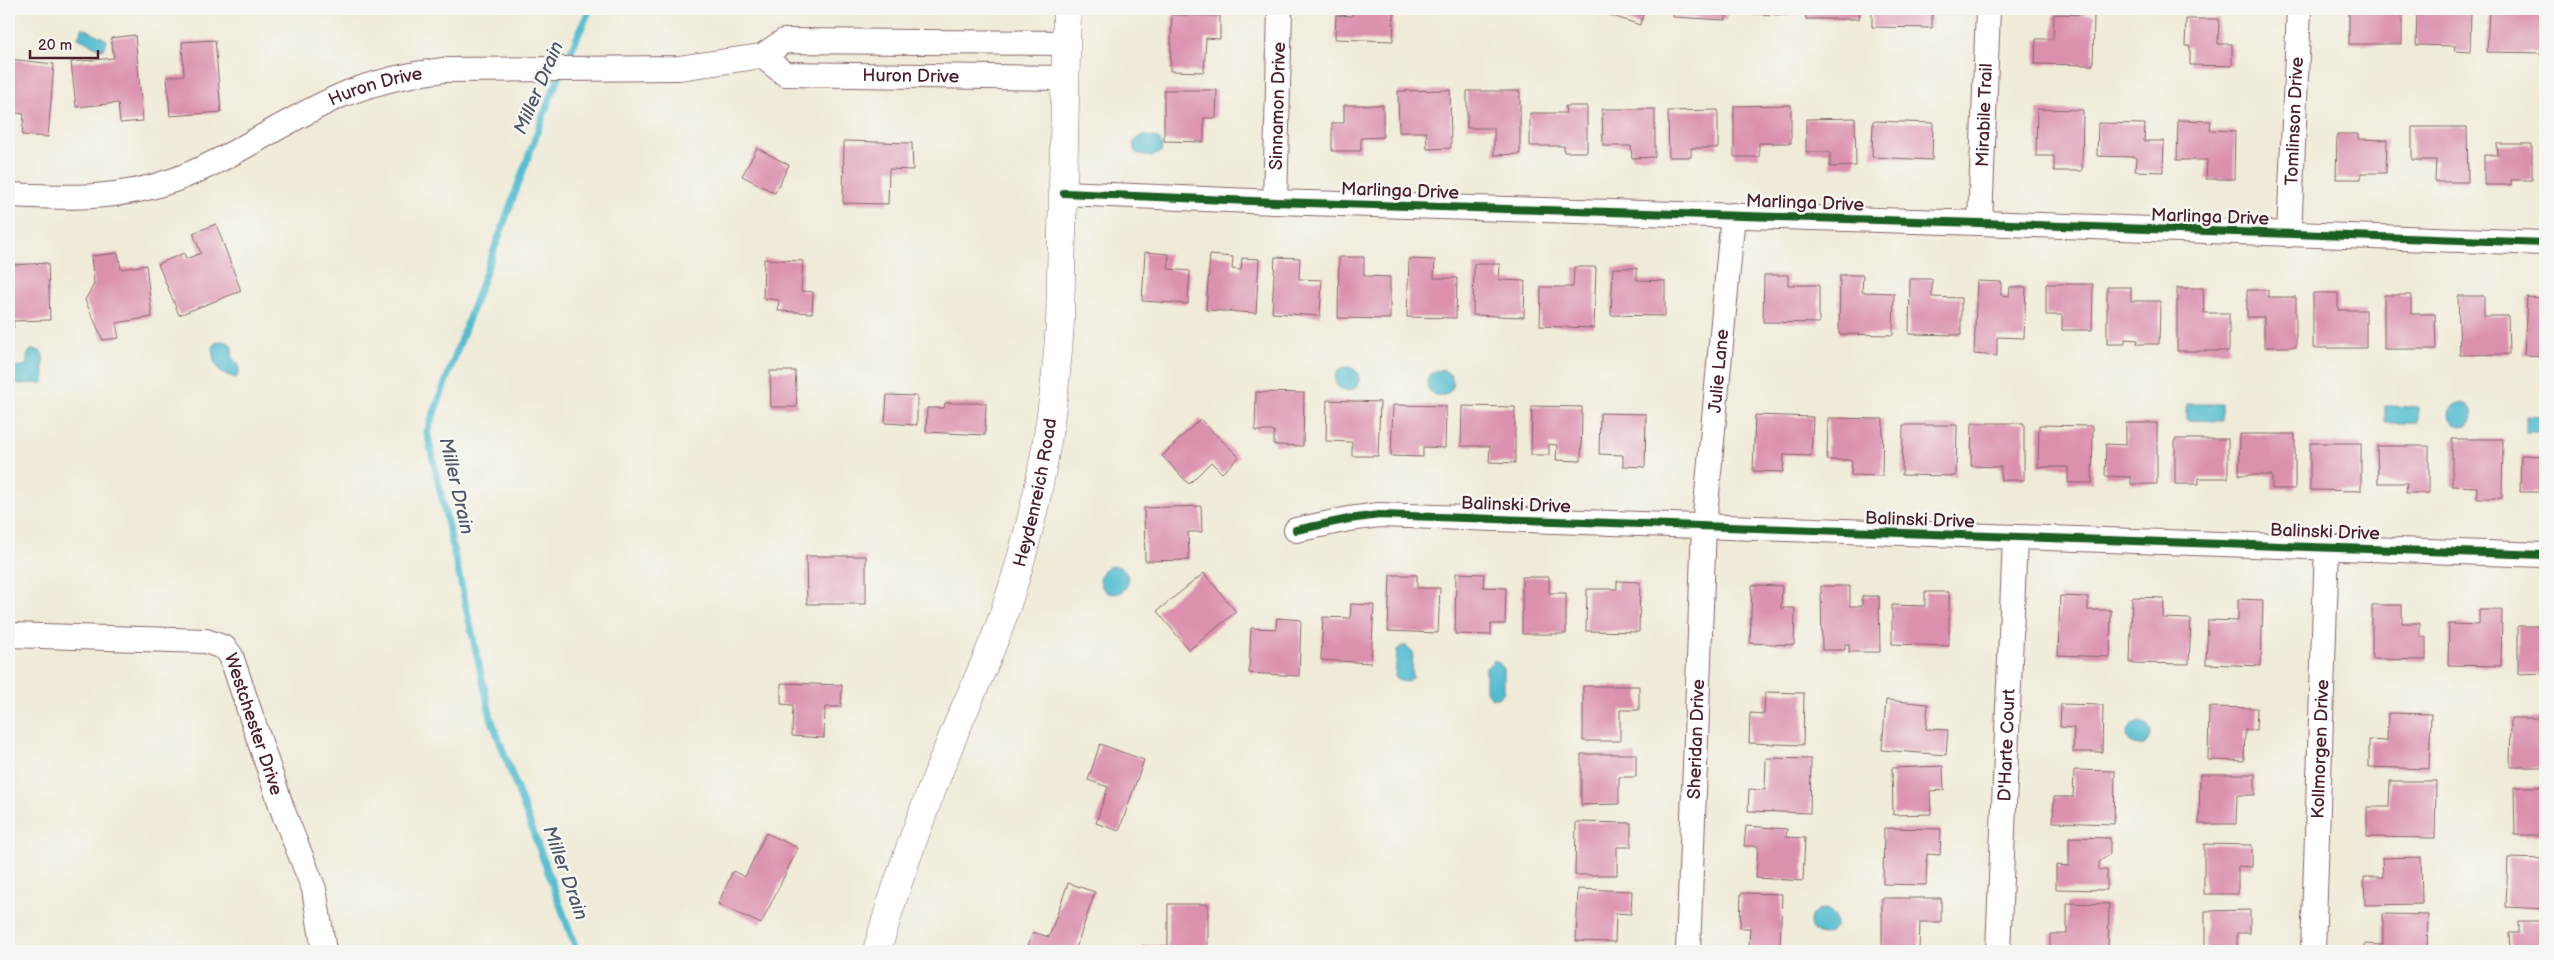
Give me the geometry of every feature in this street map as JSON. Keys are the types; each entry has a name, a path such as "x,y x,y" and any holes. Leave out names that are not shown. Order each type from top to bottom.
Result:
{"street":[{"name":"Heydenreich Road","path":"878,951 894,890 950,741 1000,624 1017,574 1043,463 1058,362 1064,193 1067,9"},
{"name":"Sinnamon Drive","path":"1275,202 1280,9"},
{"name":"Mirabile Trail","path":"1980,223 1988,9"},
{"name":"Tomlinson Drive","path":"2289,235 2299,9"},
{"name":"Huron Drive","path":"9,195 70,198 110,196 144,189 204,168 346,94 412,74 443,70 679,68 762,56 784,41 868,40 1066,43"},
{"path":"868,40 868,74"},
{"name":"Huron Drive","path":"762,56 785,74 1066,78"},
{"name":"Marlinga Drive","path":"1064,193 1275,202 1733,215 2545,243"},
{"name":"Julie Lane","path":"1704,526 1733,215"},
{"name":"Balinski Drive","path":"1296,530 1349,518 1379,515 2015,538 2327,546 2545,555"},
{"name":"Sheridan Drive","path":"1688,951 1704,526"},
{"name":"D'Harte Court","path":"1998,951 2015,538"},
{"name":"Kollmorgen Drive","path":"2313,951 2327,546"},
{"name":"Westchester Drive","path":"9,636 206,641 225,648 232,656 284,814 314,889 324,951"}],"water":[{"path":"82,27 107,40 103,50 78,38"},
{"path":"1141,136 1154,137 1160,140 1161,152 1151,157 1136,153 1133,143"},
{"path":"220,341 229,343 232,347 232,358 239,365 239,373 236,378 221,373 214,361 212,348 215,343"},
{"path":"31,350 38,350 43,354 44,383 9,384 9,367 24,366 27,363 27,355"},
{"path":"1347,367 1356,370 1359,379 1356,388 1347,391 1338,388 1335,379 1338,370"},
{"path":"1440,370 1449,374 1453,383 1449,392 1440,396 1431,392 1427,383 1431,374"},
{"path":"2461,403 2470,406 2473,415 2470,424 2461,427 2452,424 2449,415 2452,406"},
{"path":"2187,404 2222,404 2222,421 2187,420"},
{"path":"2385,406 2418,407 2418,423 2385,423"},
{"path":"2526,416 2545,417 2545,432 2526,432"},
{"path":"1114,566 1124,570 1128,580 1124,590 1114,594 1104,590 1100,580 1104,570"},
{"path":"1402,646 1407,646 1413,652 1412,678 1406,682 1400,681 1395,677 1397,650"},
{"path":"1493,661 1497,661 1504,669 1504,692 1498,698 1492,698 1486,691 1486,668"},
{"path":"2139,722 2148,725 2151,734 2148,743 2139,746 2130,743 2127,734 2130,725"},
{"path":"1823,909 1832,913 1836,922 1832,931 1823,935 1814,931 1810,922 1814,913"}],"building":[{"path":"1353,9 1394,9 1393,41 1335,39 1336,15 1352,16"},
{"path":"1591,9 1645,9 1640,25"},
{"path":"1673,9 1727,9 1726,20 1673,17"},
{"path":"1744,9 1790,9 1790,15 1744,14"},
{"path":"1806,9 1860,9 1859,19 1806,19"},
{"path":"1872,9 1932,9 1932,28 1872,27"},
{"path":"2349,9 2402,9 2402,44 2349,44"},
{"path":"2417,9 2471,9 2470,52 2455,51 2456,46 2416,45"},
{"path":"2489,9 2545,9 2545,53 2487,52"},
{"path":"2054,14 2094,15 2093,65 2035,64 2036,39 2053,39"},
{"path":"1172,15 1220,16 1220,39 1206,38 1204,72 1170,71"},
{"path":"2186,19 2219,19 2218,44 2232,44 2232,66 2190,65 2190,46 2185,46"},
{"path":"135,35 143,121 120,123 118,103 76,107 71,62 114,58 111,38"},
{"path":"215,40 221,112 170,116 167,77 184,75 182,42"},
{"path":"9,59 54,64 48,137 22,135 24,114 9,112"},
{"path":"1164,90 1217,90 1216,118 1204,118 1204,142 1164,141"},
{"path":"1450,90 1451,148 1427,149 1426,132 1399,132 1398,91"},
{"path":"1467,91 1520,91 1520,154 1494,155 1494,128 1467,128"},
{"path":"1344,105 1383,105 1383,137 1361,138 1361,151 1332,151 1332,123 1344,123"},
{"path":"1791,105 1791,143 1759,143 1759,157 1734,157 1734,106"},
{"path":"1565,106 1587,106 1587,152 1564,152 1564,146 1530,146 1530,113 1566,113"},
{"path":"1602,109 1655,109 1655,157 1632,158 1631,146 1603,146"},
{"path":"2037,109 2083,110 2082,171 2054,171 2054,156 2036,156"},
{"path":"1718,110 1718,148 1691,148 1691,157 1669,157 1668,111"},
{"path":"1855,118 1856,166 1830,167 1830,152 1806,152 1806,119"},
{"path":"2178,120 2211,121 2210,130 2235,131 2234,179 2206,179 2207,160 2177,160"},
{"path":"1873,121 1933,123 1932,160 1872,157"},
{"path":"2098,123 2145,124 2144,141 2164,141 2163,172 2135,171 2136,157 2097,156"},
{"path":"2412,127 2467,127 2468,182 2435,182 2436,160 2412,160"},
{"path":"2337,134 2358,134 2358,139 2387,140 2386,173 2361,173 2361,179 2336,179"},
{"path":"844,141 912,143 913,170 889,169 888,204 843,203"},
{"path":"2497,144 2532,144 2532,180 2511,180 2511,185 2484,185 2484,155 2498,155"},
{"path":"757,148 789,165 775,193 742,176"},
{"path":"216,224 241,291 179,315 158,264 184,253 186,259 201,253 193,233"},
{"path":"1145,252 1169,254 1168,269 1190,271 1188,304 1142,301"},
{"path":"118,253 121,269 146,265 152,317 116,323 119,338 103,340 85,300 94,284 91,256"},
{"path":"1210,255 1233,257 1232,269 1241,270 1242,258 1259,259 1256,313 1206,310"},
{"path":"9,256 11,265 48,263 50,320 13,321 14,328 9,326"},
{"path":"1275,257 1300,258 1299,279 1322,280 1320,316 1272,313"},
{"path":"1339,257 1364,257 1364,276 1390,277 1390,319 1338,318"},
{"path":"764,259 803,261 801,291 813,292 812,313 778,311 779,300 763,298"},
{"path":"1409,259 1435,260 1434,278 1457,278 1456,318 1407,317"},
{"path":"1474,264 1500,264 1499,280 1525,281 1524,317 1473,315"},
{"path":"1574,267 1596,267 1594,328 1540,326 1541,287 1573,287"},
{"path":"1613,268 1637,268 1637,280 1665,281 1665,316 1611,315"},
{"path":"1764,275 1788,275 1788,285 1819,285 1819,323 1763,322"},
{"path":"1840,275 1863,275 1862,292 1894,293 1893,335 1839,334"},
{"path":"1910,279 1932,279 1932,297 1961,298 1961,335 1909,334"},
{"path":"1977,281 2001,282 2001,295 2009,296 2010,287 2026,287 2024,338 1997,337 1997,356 1974,354"},
{"path":"2046,284 2093,284 2092,330 2062,330 2062,315 2046,315"},
{"path":"2107,287 2131,287 2131,301 2160,301 2159,344 2137,344 2138,340 2125,339 2125,344 2107,344"},
{"path":"2177,288 2203,288 2204,313 2229,313 2229,351 2177,351"},
{"path":"2247,290 2268,290 2268,297 2296,297 2296,347 2264,347 2264,317 2247,317"},
{"path":"2313,293 2338,293 2338,310 2366,310 2366,348 2313,348"},
{"path":"2384,295 2411,295 2411,314 2435,314 2436,349 2384,349"},
{"path":"2458,296 2484,296 2484,316 2508,316 2509,354 2460,355"},
{"path":"2527,297 2545,298 2545,356 2524,355"},
{"path":"770,371 795,371 797,407 771,407"},
{"path":"1256,392 1304,393 1303,446 1274,445 1274,431 1255,431"},
{"path":"887,395 917,396 917,425 885,423"},
{"path":"1327,400 1380,402 1378,456 1352,456 1352,442 1326,441"},
{"path":"945,403 986,403 985,435 926,432 927,408 944,408"},
{"path":"1393,405 1446,406 1445,448 1423,447 1423,457 1391,456"},
{"path":"1462,406 1515,407 1515,463 1489,462 1490,446 1461,446"},
{"path":"1532,406 1582,407 1581,461 1556,460 1557,445 1549,444 1549,455 1531,455"},
{"path":"1600,413 1646,414 1645,467 1623,466 1623,455 1599,454"},
{"path":"1755,415 1813,417 1811,456 1784,455 1783,472 1753,471"},
{"path":"1828,418 1883,419 1882,476 1851,475 1852,460 1827,460"},
{"path":"1200,419 1239,457 1222,473 1211,462 1189,484 1162,456"},
{"path":"1972,423 2024,423 2024,480 2001,480 2001,467 1971,466"},
{"path":"2126,423 2157,423 2157,484 2131,484 2131,477 2105,476 2106,444 2126,445"},
{"path":"1903,425 1957,425 1956,476 1902,475"},
{"path":"2039,425 2093,426 2092,483 2068,483 2068,467 2038,467"},
{"path":"2240,434 2295,434 2295,489 2272,489 2272,475 2239,475"},
{"path":"2175,439 2228,439 2228,478 2199,478 2199,484 2175,484"},
{"path":"2452,439 2503,439 2502,498 2477,498 2477,487 2452,486"},
{"path":"2310,443 2361,443 2361,491 2310,490"},
{"path":"2377,446 2429,446 2429,493 2406,493 2407,483 2378,483"},
{"path":"2521,455 2545,456 2545,492 2520,492"},
{"path":"1201,506 1202,532 1188,532 1189,560 1145,561 1144,508"},
{"path":"806,556 866,556 866,604 807,604"},
{"path":"1204,573 1236,612 1189,650 1157,611"},
{"path":"1456,573 1484,574 1483,587 1506,588 1505,624 1491,624 1491,635 1455,634"},
{"path":"1390,575 1417,575 1417,588 1440,588 1438,633 1388,631"},
{"path":"1522,577 1549,577 1549,593 1566,593 1566,634 1522,634"},
{"path":"1617,581 1640,582 1639,632 1586,631 1587,589 1617,589"},
{"path":"1752,585 1782,586 1781,608 1795,608 1794,645 1750,643"},
{"path":"1821,586 1850,586 1850,606 1862,606 1862,596 1879,596 1880,652 1849,652 1849,644 1845,644 1845,650 1822,650"},
{"path":"1925,592 1949,592 1949,646 1892,644 1892,605 1925,606"},
{"path":"2060,596 2088,597 2088,610 2111,610 2110,657 2058,655"},
{"path":"2132,597 2164,598 2163,618 2191,619 2189,664 2130,663"},
{"path":"2238,599 2263,600 2261,666 2206,664 2208,620 2238,621"},
{"path":"1351,604 1374,605 1371,663 1321,660 1323,617 1350,618"},
{"path":"2372,605 2402,605 2402,623 2420,623 2420,637 2426,637 2426,660 2372,659"},
{"path":"2479,610 2502,610 2501,666 2448,665 2449,624 2479,625"},
{"path":"1277,618 1301,620 1299,676 1249,673 1251,628 1276,629"},
{"path":"2518,626 2545,626 2545,673 2518,674"},
{"path":"781,683 842,685 841,707 825,707 824,738 792,736 793,705 781,704"},
{"path":"1583,686 1639,686 1639,710 1620,710 1620,741 1583,741"},
{"path":"1765,692 1804,693 1803,745 1749,743 1750,713 1764,714"},
{"path":"1886,700 1928,704 1926,729 1948,730 1946,755 1882,750"},
{"path":"2061,704 2103,705 2102,752 2073,752 2074,728 2060,727"},
{"path":"2209,707 2257,708 2256,730 2245,730 2244,761 2208,760"},
{"path":"2388,713 2431,714 2429,769 2369,767 2369,740 2387,741"},
{"path":"2511,718 2545,718 2545,767 2510,767"},
{"path":"1100,744 1144,760 1119,831 1096,823 1108,787 1088,780"},
{"path":"1581,754 1636,754 1636,777 1619,777 1619,804 1581,805"},
{"path":"1766,758 1811,759 1810,813 1748,811 1749,789 1765,790"},
{"path":"1943,766 1944,790 1930,791 1931,814 1893,815 1892,768"},
{"path":"2074,770 2115,771 2114,824 2053,822 2054,797 2073,797"},
{"path":"2200,774 2255,774 2255,795 2237,795 2236,824 2199,824"},
{"path":"2390,781 2436,781 2435,838 2367,837 2367,807 2389,807"},
{"path":"2514,787 2545,787 2545,835 2515,835"},
{"path":"1576,822 1631,823 1631,847 1617,847 1617,875 1575,875"},
{"path":"1746,826 1787,829 1786,837 1805,838 1803,881 1756,878 1758,846 1744,846"},
{"path":"1884,828 1941,829 1940,855 1927,854 1926,885 1883,884"},
{"path":"766,833 798,848 761,924 718,904 733,871 745,877"},
{"path":"2069,837 2110,838 2110,854 2099,862 2099,870 2107,870 2107,890 2056,889 2056,865 2069,866"},
{"path":"2204,844 2252,845 2252,867 2238,866 2238,894 2204,894"},
{"path":"2421,857 2422,904 2365,905 2364,877 2383,877 2382,858"},
{"path":"2508,858 2545,859 2545,909 2506,907"},
{"path":"1068,883 1095,892 1075,951 1026,951 1033,932 1049,937"},
{"path":"1578,889 1632,891 1631,914 1616,913 1615,942 1576,941"},
{"path":"1741,893 1782,894 1780,949 1749,948 1750,928 1740,928"},
{"path":"1882,898 1941,898 1941,922 1920,922 1919,950 1882,950"},
{"path":"2067,903 2109,904 2108,951 2050,951 2050,934 2067,934"},
{"path":"1168,904 1208,904 1208,951 1142,951 1142,946 1168,946"},
{"path":"2250,910 2250,933 2237,933 2237,951 2205,951 2205,911"},
{"path":"2383,914 2428,915 2427,951 2365,951 2365,944 2383,945"},
{"path":"2519,921 2545,921 2545,951 2501,951 2501,948 2510,948 2509,933 2519,933"}],"waterway":[{"name":"Miller Drain","path":"577,951 491,718 427,432 551,95 590,9"}],"cycle path":[{"path":"1064,193 1275,202 1980,223 2545,243"},
{"path":"1296,530 1379,515 2545,555"}]}
